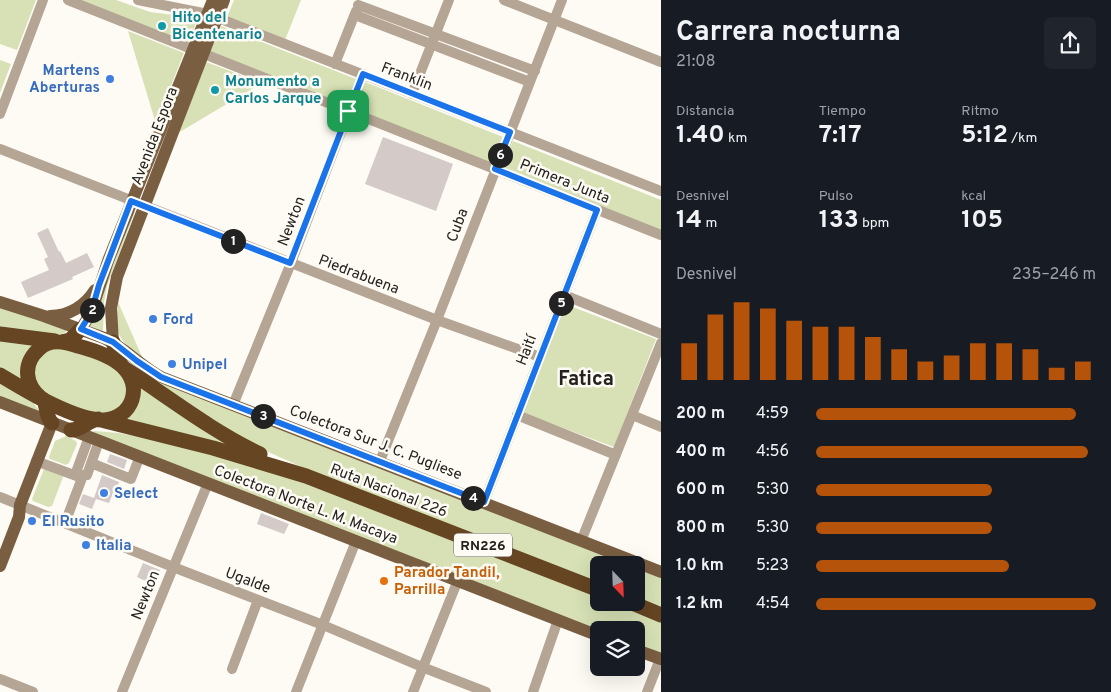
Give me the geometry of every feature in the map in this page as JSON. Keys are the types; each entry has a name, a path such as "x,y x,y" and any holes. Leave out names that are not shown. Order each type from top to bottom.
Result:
{"highway":[{"path":"58,342 70,340 81,329"},
{"name":"Ruta Nacional 226","path":"0,334 58,342 93,350 123,367 211,428 306,476 590,586"},
{"name":"Ruta Nacional 226","path":"42,398 30,385 27,376 29,363 40,348 58,342"},
{"path":"71,430 77,429 89,422 99,419 110,419 119,415 132,402 134,385 123,367 113,342"},
{"name":"Ruta Nacional 226","path":"0,374 66,410 212,448 306,476"},
{"path":"42,398 46,405 47,416 52,423"},
{"path":"645,608 661,614"}],"main road":[{"name":"Avenida Espora","path":"213,0 213,15"},
{"name":"Avenida Espora","path":"81,329 91,313 103,274 131,201 213,15 224,0"},
{"name":"Avenida Espora","path":"113,342 111,308 114,287 145,206 198,51"},
{"path":"44,316 64,315 81,306 90,298 103,274"},
{"name":"Colectora Sur J. C. Pugliese","path":"0,302 81,329 113,342 161,377 661,572"},
{"name":"Colectora Norte L. M. Macaya","path":"0,402 590,632"},
{"path":"0,566 19,517 20,505 36,461 52,423"},
{"path":"0,546 12,516 20,505"},
{"path":"645,653 661,659"}],"street":[{"path":"0,114 43,0"},
{"name":"Primera Junta","path":"68,0 661,235"},
{"name":"Franklin","path":"138,0 162,2 213,15 661,191"},
{"path":"412,94 448,0"},
{"path":"504,0 661,62"},
{"name":"Cuba","path":"380,461 562,0"},
{"path":"358,7 535,71"},
{"path":"358,7 432,44 530,82"},
{"path":"336,64 358,7"},
{"name":"Newton","path":"233,405 363,74"},
{"name":"Piedrabuena","path":"0,149 437,320 540,357"},
{"name":"Haití","path":"484,502 597,210"},
{"path":"564,295 661,334"},
{"path":"581,541 661,342"},
{"path":"632,414 661,427"},
{"path":"517,415 616,454"},
{"path":"81,476 91,463 94,439"},
{"path":"65,523 94,439"},
{"path":"91,463 131,479 140,456"},
{"path":"36,461 81,476"},
{"name":"Newton","path":"122,692 208,483"},
{"name":"Ugalde","path":"0,497 323,625 422,668 486,692"},
{"path":"296,692 356,541"},
{"path":"413,692 458,580"},
{"path":"232,669 258,600"},
{"path":"533,692 558,620"},
{"path":"648,692 661,659"},
{"path":"0,679 33,692"}],"green space":[{"path":"0,0 36,0 17,50 0,44"},
{"path":"77,0 116,0 150,12 198,18 188,44"},
{"path":"234,0 301,0 285,40 227,17"},
{"path":"221,26 356,79 345,105 210,52"},
{"path":"128,31 184,53 156,124"},
{"path":"0,60 11,64 0,93"},
{"path":"206,62 262,83 178,133"},
{"path":"365,82 503,137 493,164 354,109"},
{"path":"513,141 661,200 661,230 502,167"},
{"path":"133,211 135,212 107,286 104,302 103,331 87,325"},
{"path":"118,302 143,359 123,341 120,335 117,322"},
{"path":"0,303 66,329 66,332 43,335 0,330"},
{"path":"565,304 656,339 614,447 523,413"},
{"path":"0,338 37,343 24,385 0,371"},
{"path":"64,347 113,366 126,378 128,397 115,412 89,413 41,392 32,369 46,349"},
{"path":"153,377 613,556 590,556 590,581 315,473 264,450 248,442 164,387"},
{"path":"0,381 33,402 40,412 0,398"},
{"path":"139,386 262,458 124,418"},
{"path":"91,432 118,433 153,439 303,481 590,593 590,611 635,611 661,621 661,655 645,649 645,621 590,621 590,626"},
{"path":"66,436 76,441 77,444 69,463 66,465 49,457 55,441"},
{"path":"44,469 62,474 63,477 52,506 48,507 32,499"},
{"path":"645,569 661,575 661,609 645,603"}],"building":[{"path":"383,137 453,164 436,211 365,184"},
{"path":"48,228 66,263 87,253 94,267 72,277 73,279 28,298 21,282 49,270 44,259 48,257 37,233"},
{"path":"110,454 127,460 124,469 107,462"},
{"path":"102,475 119,482 109,503 96,499 92,509 79,504 83,494 94,498"},
{"path":"261,513 289,524 284,534 257,524"},
{"path":"143,563 160,570 154,585 137,577"}],"place":[{"name":"Hito del Bicentenario","path":"162,26"},
{"name":"Martens Aberturas","path":"110,79"},
{"name":"Monumento a Carlos Jarque","path":"215,90"},
{"name":"Ford","path":"153,319"},
{"name":"Unipel","path":"172,364"},
{"name":"Select","path":"104,493"},
{"name":"El Rusito","path":"32,521"},
{"name":"Italia","path":"86,545"},
{"name":"Parador Tandil, Parrilla","path":"384,581"}],"district":[{"name":"Fatica","path":"586,378"}],"route":[{"path":"363,74 510,132 495,169 597,210 484,502 161,377 113,342 81,329 91,313 99,285 131,201 290,263 348,111 363,74"}]}
